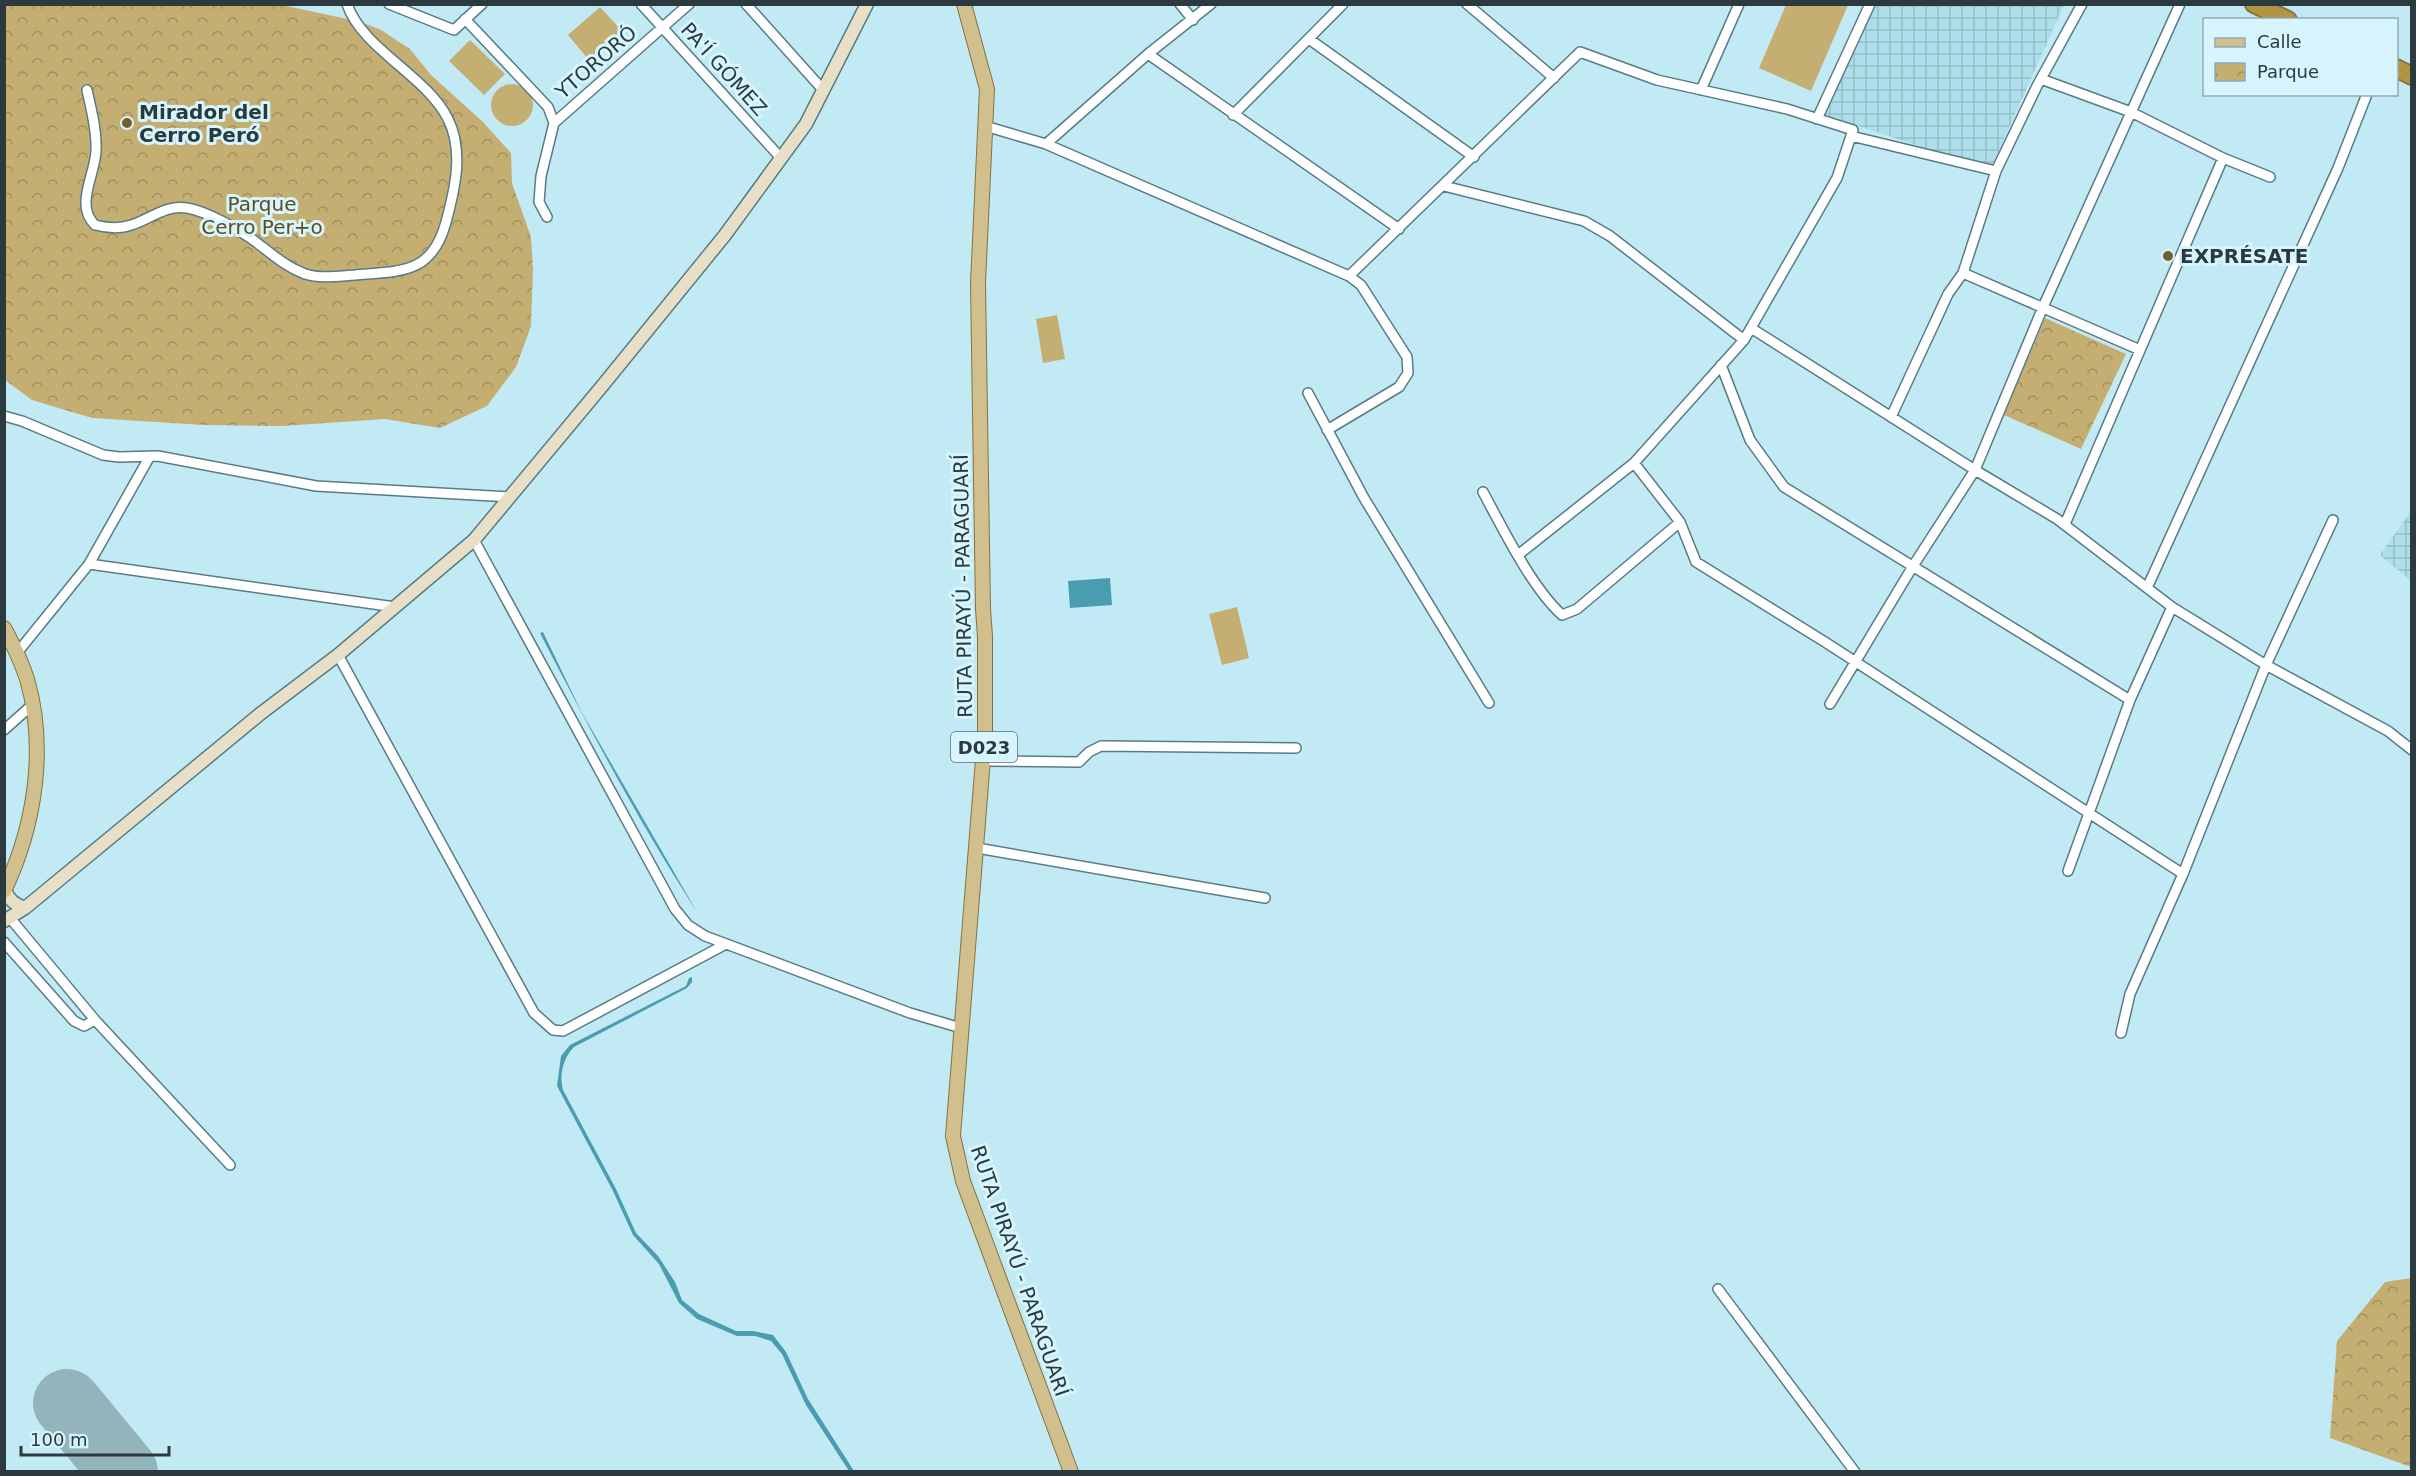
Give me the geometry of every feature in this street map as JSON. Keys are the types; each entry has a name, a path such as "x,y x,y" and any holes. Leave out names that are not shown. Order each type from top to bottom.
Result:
{"highway":[{"path":"2254,4 2284,18"},
{"path":"2398,69 2412,76"}],"main road":[{"path":"7,920 25,908 260,714 338,655 474,540 725,235 806,124 867,4"},
{"name":"RUTA PIRAYÚ - PARAGUARÍ","path":"964,4 987,89 978,284 985,636 983,761 953,1136 963,1181 1071,1472"},
{"path":"4,628 27,679 32,705 36,774 32,809 24,843 5,890 9,899 25,908"}],"street":[{"path":"87,90 96,151 86,203 88,217 95,225 115,227 133,225 169,209 186,207 228,225 290,267 307,274 325,277 405,270 421,263 435,251 442,238 456,181 457,163 454,140 448,119 431,96 400,64 370,39 357,23 347,4"},
{"path":"389,4 454,30 482,4"},
{"name":"PA'Í GÓMEZ","path":"641,4 780,157"},
{"name":"YTORORÓ","path":"554,123 689,4"},
{"path":"746,4 824,92"},
{"path":"1180,4 1193,20"},
{"path":"1047,144 1148,54 1211,4"},
{"path":"1233,115 1343,4"},
{"path":"1467,4 1554,78"},
{"path":"1701,90 1739,4"},
{"path":"1817,119 1870,4"},
{"path":"1891,417 1948,294 1964,273 1996,171 2041,79 2082,4"},
{"path":"1830,704 1975,470 2043,307 2180,4"},
{"path":"465,19 548,107 554,123 541,176 539,202 547,217"},
{"path":"1309,39 1474,157"},
{"path":"1349,276 1580,52 1657,80 1853,130 1837,178 1744,340 1634,463 1518,555"},
{"path":"1148,54 1399,229"},
{"path":"2041,79 2131,112 2223,158 2270,177"},
{"path":"2147,588 2324,201 2366,96"},
{"path":"985,126 1047,144 1349,276 1361,285 1407,357 1408,373 1399,387 1328,430"},
{"path":"1851,136 1996,171"},
{"path":"2065,525 2223,158"},
{"path":"1444,186 1584,221 1610,236 1744,340"},
{"path":"1964,273 2140,350"},
{"path":"1751,328 2065,525 2172,607 2266,665 2388,731 2412,750"},
{"path":"1721,365 1749,440 1784,487 2130,700"},
{"path":"1308,393 1364,498 1489,703"},
{"path":"4,416 22,421 103,455 150,456 316,486 511,497"},
{"path":"17,653 89,564 150,456"},
{"path":"1634,463 1680,522 1696,562 1856,662 2183,874"},
{"path":"1483,492 1518,555 1552,606 1562,615 1577,609 1680,522"},
{"path":"2121,1033 2130,994 2183,874 2266,665 2333,520"},
{"path":"474,540 675,909 688,925 705,936 726,944 910,1012 961,1028"},
{"path":"89,564 394,607"},
{"path":"2068,871 2130,700 2172,607"},
{"path":"338,655 534,1013 553,1030 563,1031 726,944"},
{"path":"4,730 32,705"},
{"path":"983,761 1079,762 1089,752 1101,746 1296,748"},
{"path":"977,848 1266,898"},
{"path":"7,920 95,1020 231,1165"},
{"path":"4,942 74,1021 84,1026 95,1020"},
{"path":"1718,1289 1855,1472"}],"shaded area":[{"path":"1871,5 2064,5 1990,170 1826,115"},
{"path":"2411,511 2411,581 2380,555"},
{"path":"1110,578 1112,605 1070,608 1068,581"},
{"path":"543,632 581,711 697,912 615,774 577,704 540,633"},
{"path":"692,977 692,982 687,988 574,1047 563,1067 561,1078 563,1090 616,1189 636,1233 658,1256 675,1282 682,1300 699,1314 736,1331 753,1331 773,1335 786,1352 808,1399 854,1471 849,1471 806,1405 782,1354 771,1341 755,1336 737,1336 697,1319 679,1303 659,1264 633,1235 613,1191 557,1086 561,1056 570,1045 686,986 689,978"}],"green space":[{"name":"Parque Cerro Per+o","path":"5,5 282,5 361,22 381,30 410,49 431,75 483,122 511,153 512,183 531,237 533,269 531,326 516,367 487,406 440,428 385,419 282,426 204,425 92,418 32,400 5,380"},
{"path":"1786,5 1848,5 1811,91 1759,68"},
{"path":"600,7 622,31 589,60 568,35"},
{"path":"470,40 505,74 484,95 449,61"},
{"path":"512,84 527,90 533,105 527,120 512,126 497,120 491,105 497,90"},
{"path":"1057,315 1065,359 1043,363 1036,319"},
{"path":"2045,318 2126,354 2081,449 2004,415"},
{"path":"1237,607 1249,658 1222,665 1209,614"},
{"path":"2412,1278 2411,1467 2330,1438 2337,1341 2385,1282"}],"runway":[{"path":"67,1403 124,1472"}],"place":[{"name":"Mirador del Cerro Peró","path":"127,123"},
{"name":"EXPRÉSATE","path":"2168,256"}]}
